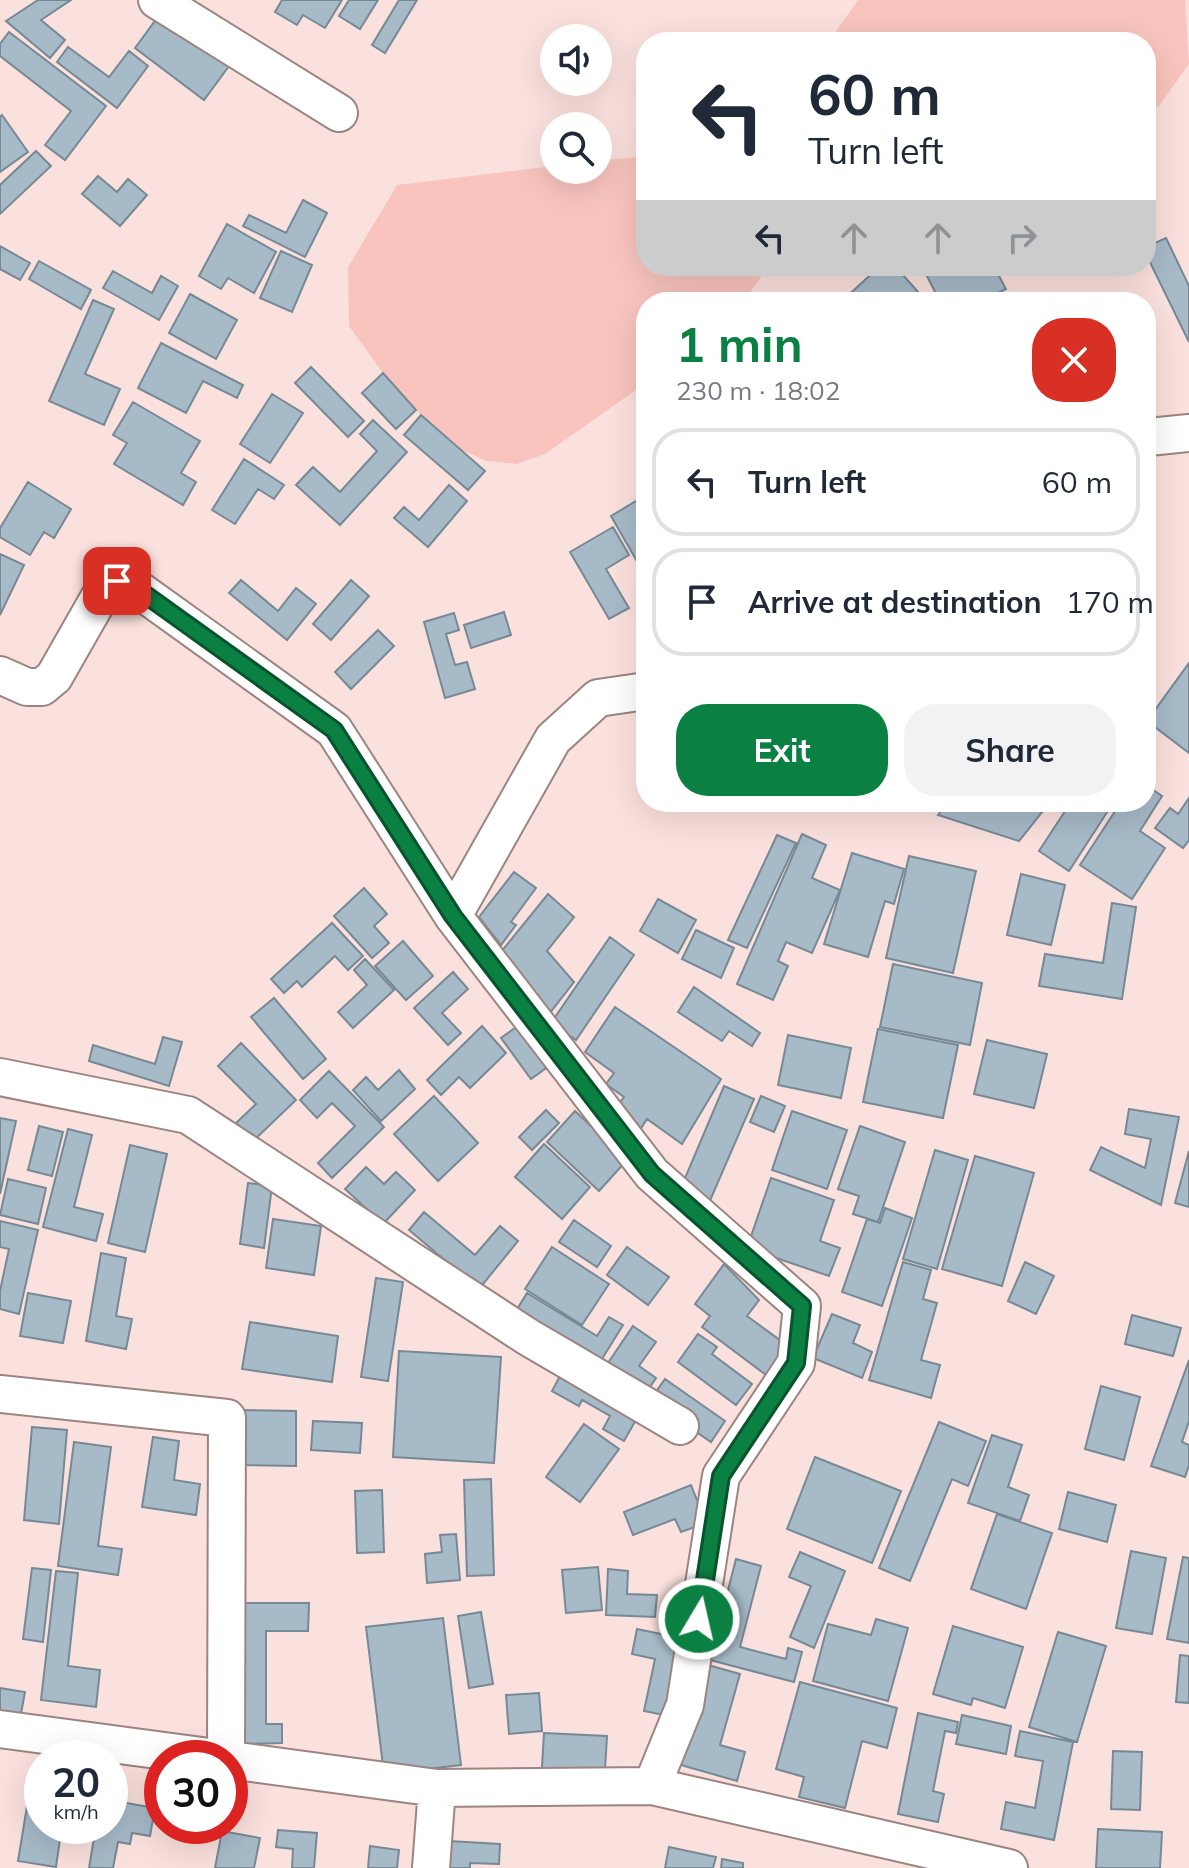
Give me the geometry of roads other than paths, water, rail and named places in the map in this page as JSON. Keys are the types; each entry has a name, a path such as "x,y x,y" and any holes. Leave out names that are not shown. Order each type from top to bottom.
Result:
{"street":[{"path":"157,0 339,113"},
{"path":"1156,436 1189,433"},
{"path":"0,675 27,687 42,687 54,677 103,591 117,581 132,585 334,730 453,916 652,1174 802,1306 796,1363 721,1476 685,1705 652,1786"},
{"path":"453,916 553,739 598,698 636,692"},
{"path":"0,1077 188,1115 528,1337 680,1426"},
{"path":"0,1394 227,1418 228,1740"},
{"path":"0,1729 144,1748"},
{"path":"248,1762 437,1788 652,1786 1009,1868"},
{"path":"431,1868 437,1788"}]}
